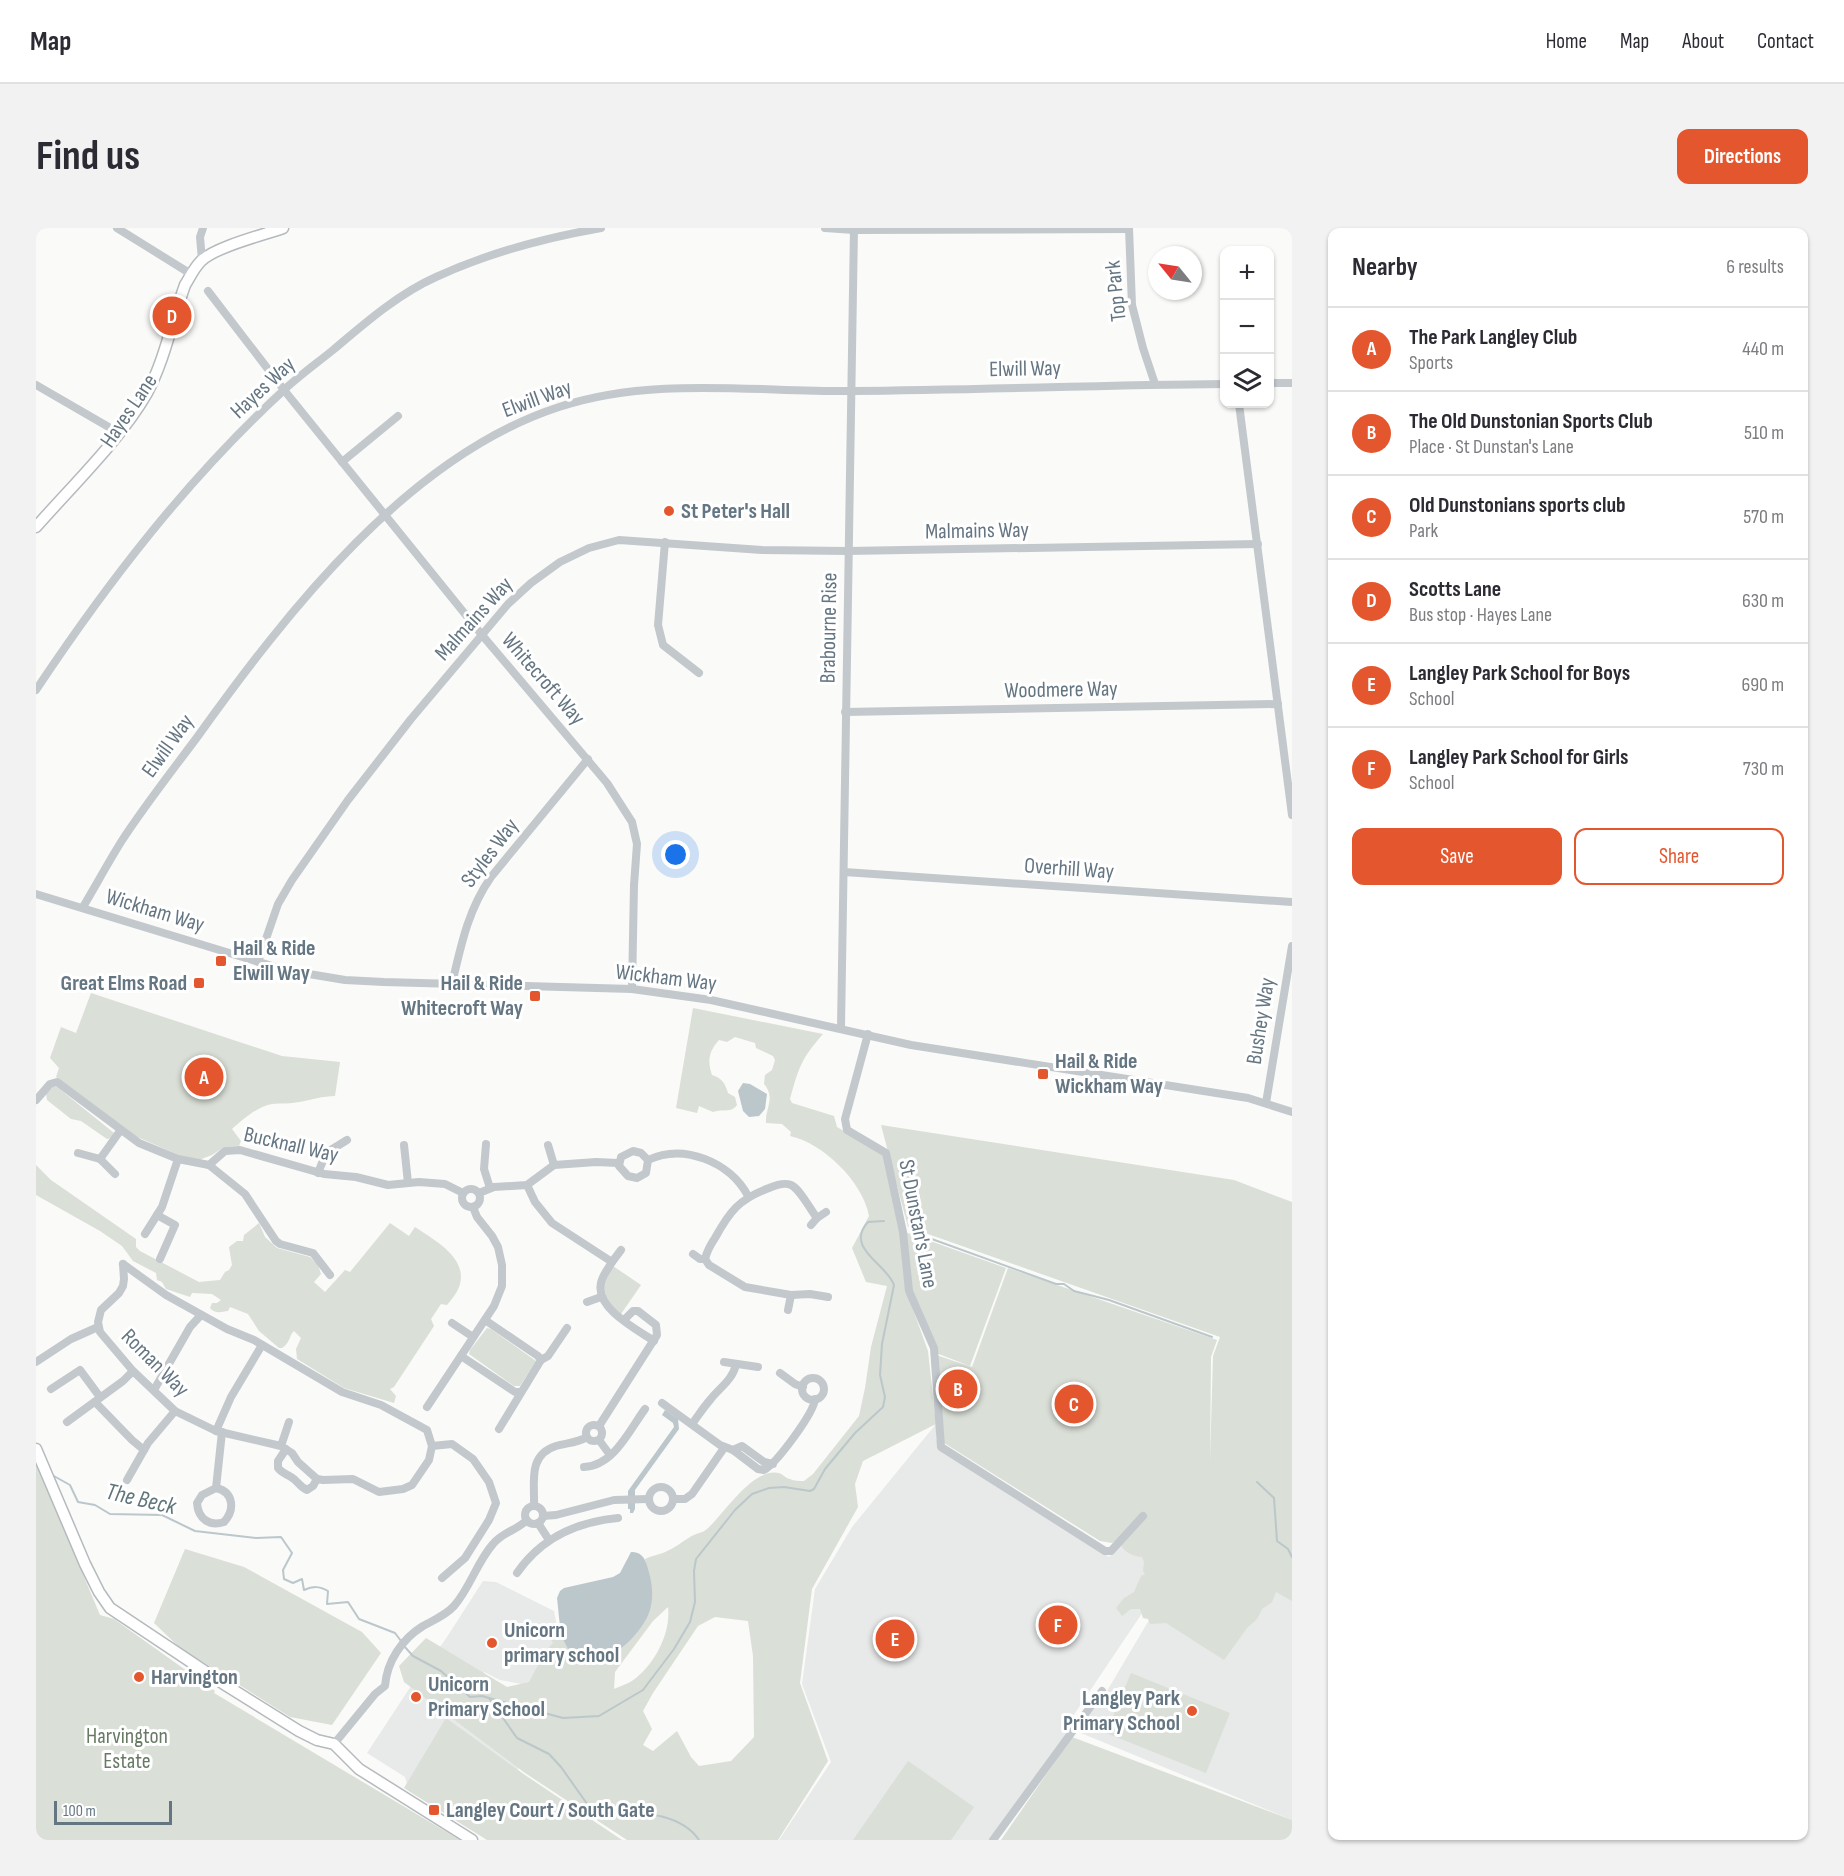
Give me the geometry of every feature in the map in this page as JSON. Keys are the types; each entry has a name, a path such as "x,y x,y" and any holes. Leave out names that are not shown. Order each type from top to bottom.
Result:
{"main road":[{"name":"Hayes Lane","path":"36,527 119,433 146,393 163,358 178,304 191,274 202,260 225,248 283,228"},
{"path":"36,1449 85,1564 110,1608 299,1731 317,1740 334,1744 359,1769 472,1840"}],"street":[{"path":"117,228 191,274"},
{"path":"202,260 200,237 203,228"},
{"name":"Hayes Way","path":"36,690 108,586 151,533 227,447 284,390 395,301 436,277 529,243 601,228"},
{"path":"825,228 1129,228"},
{"name":"Top Park","path":"1129,228 1132,306 1155,384"},
{"name":"Brabourne Rise","path":"841,1028 854,229"},
{"name":"Whitecroft Way","path":"208,291 284,390 482,635 588,759 607,783 632,822 636,844 632,989"},
{"path":"1274,383 1292,383"},
{"name":"Elwill Way","path":"83,907 123,840 253,660 310,593 385,514 433,475 496,433 557,407 597,396 651,388 851,391 1220,384"},
{"path":"36,385 119,433"},
{"path":"1240,408 1292,815"},
{"path":"342,462 398,416"},
{"name":"Malmains Way","path":"258,962 278,904 348,800 508,604 531,582 560,562 589,548 619,540 762,550 848,551 1258,544"},
{"path":"664,542 659,635 663,645 699,673"},
{"name":"Woodmere Way","path":"845,712 1278,704"},
{"name":"Styles Way","path":"452,984 464,932 479,895 491,877 588,759"},
{"name":"Overhill Way","path":"844,873 1292,902"},
{"name":"Wickham Way","path":"36,894 301,973 345,980 632,989 711,1000 911,1045 1266,1103 1292,1113"},
{"name":"Bushey Way","path":"1266,1103 1292,946"},
{"name":"St Dunstan's Lane","path":"868,1034 845,1119 847,1130 886,1153 903,1232 909,1291 934,1348 941,1447 1105,1551 1112,1551 1143,1516"},
{"path":"36,1100 50,1084 57,1082 120,1131 143,1145 178,1159 210,1165 242,1191 276,1241 315,1255 330,1275"},
{"path":"100,1159 120,1131"},
{"path":"318,1173 326,1153 347,1140"},
{"path":"486,1144 484,1169 490,1188"},
{"path":"548,1145 554,1166"},
{"path":"404,1146 408,1183"},
{"name":"Bucknall Way","path":"210,1165 222,1153 233,1150 318,1173 356,1177 387,1185 446,1184 463,1193 470,1189 479,1193 490,1188 527,1185"},
{"path":"633,1151 642,1153 648,1160 648,1169 643,1180 628,1176 618,1163 624,1155 633,1151"},
{"path":"78,1153 100,1159 115,1174"},
{"path":"648,1160 670,1154 691,1156 715,1163 735,1176 748,1196"},
{"path":"146,1234 162,1207 178,1159"},
{"path":"612,1262 552,1223 535,1202 527,1185 554,1166 596,1162 618,1163"},
{"path":"705,1258 726,1218 735,1207 748,1196 781,1184 790,1184 798,1189 806,1205 817,1218"},
{"path":"426,1407 485,1320 500,1292 502,1265 495,1241 473,1208 463,1204 463,1193"},
{"path":"473,1208 480,1201 479,1193"},
{"path":"811,1225 826,1212"},
{"path":"157,1215 175,1225 160,1259"},
{"path":"621,1250 601,1282 601,1297 608,1307 654,1341"},
{"path":"693,1254 700,1259 705,1258"},
{"path":"705,1258 710,1265 740,1285 790,1295 810,1294 828,1298"},
{"name":"Roman Way","path":"201,1315 166,1295 123,1264 123,1286 102,1310 98,1327 133,1371 175,1411 219,1432 284,1448"},
{"path":"788,1310 790,1295"},
{"path":"587,1302 601,1297"},
{"path":"599,1426 658,1332 653,1322 636,1310 622,1318"},
{"path":"154,1390 190,1327 201,1315 262,1345 342,1392 381,1405 427,1430 432,1446 429,1460 412,1485 403,1489 379,1492 353,1479 316,1479 284,1448"},
{"path":"485,1320 541,1360"},
{"path":"452,1323 473,1337"},
{"path":"36,1362 71,1340 98,1327"},
{"path":"499,1429 541,1360 548,1356 567,1328"},
{"path":"216,1488 219,1432 231,1397 262,1345"},
{"path":"461,1356 515,1392 520,1392"},
{"path":"724,1362 758,1367"},
{"path":"692,1424 728,1380 736,1364"},
{"path":"51,1389 80,1370 97,1400 132,1440 144,1450"},
{"path":"67,1422 133,1371"},
{"path":"780,1373 803,1387"},
{"path":"811,1378 821,1381 824,1391 820,1397 815,1399 807,1397 803,1392 803,1387 811,1378"},
{"path":"673,1499 685,1499 692,1494 729,1449 742,1446 764,1462 772,1464 812,1409 815,1399"},
{"path":"662,1403 729,1449"},
{"path":"584,1467 592,1466 617,1449 645,1409"},
{"path":"127,1480 144,1450 175,1411"},
{"path":"289,1422 284,1448 277,1465 280,1471 293,1478 304,1489 311,1488 316,1479"},
{"path":"599,1426 589,1426 586,1430 587,1437 591,1441 599,1440"},
{"path":"599,1426 602,1432 599,1440"},
{"path":"534,1506 533,1478 538,1460 552,1448 574,1443 587,1437"},
{"path":"599,1440 610,1455"},
{"path":"432,1446 452,1444 473,1459 489,1482 495,1503 489,1520 465,1558 442,1578"},
{"path":"661,1486 669,1490 673,1499 669,1509 661,1511 651,1507 648,1499 653,1489 661,1486"},
{"path":"216,1488 226,1493 232,1509 224,1522 214,1524 207,1522 200,1515 197,1503 202,1495 216,1488"},
{"path":"527,1520 533,1524 541,1519 615,1500 648,1499"},
{"path":"534,1506 541,1510 541,1519 549,1540"},
{"path":"334,1744 385,1686 388,1667 406,1639 453,1607 491,1546 500,1537 527,1520 527,1510 534,1506"},
{"path":"517,1573 534,1552 549,1540 582,1525 618,1518"},
{"path":"993,1840 1102,1691"}],"shaded area":[{"path":"743,1083 750,1084 767,1094 765,1109 759,1116 749,1117 743,1111 738,1091"},
{"path":"665,1410 678,1419 679,1429 635,1490 635,1509 633,1513 630,1513 628,1491 674,1427 673,1423 662,1415"},
{"path":"936,1424 936,1439 1109,1557 1138,1525 1165,1579 1065,1728 1074,1733 991,1840 779,1840 831,1762 802,1684 815,1589 852,1527"},
{"path":"631,1552 643,1557 651,1579 652,1600 645,1621 637,1633 614,1653 601,1660 589,1661 577,1658 567,1647 562,1636 557,1598 560,1591 564,1588 613,1577 620,1573"},
{"name":"Unicorn Primary School","path":"483,1581 496,1582 554,1611 560,1643 529,1682 522,1684 500,1680 484,1672 462,1710 523,1762 473,1831 409,1791 405,1777 367,1753"},
{"name":"Langley Park Primary School","path":"1275,1587 1292,1597 1292,1820 1076,1731 1107,1691 1155,1610"}],"green space":[{"path":"91,993 282,1056 340,1062 335,1096 261,1107 232,1129 241,1141 239,1146 224,1147 199,1160 181,1156 135,1136 56,1077 59,1068 50,1058 61,1027 76,1033"},
{"path":"693,1008 823,1034 802,1064 790,1099 792,1103 834,1116 837,1127 885,1155 900,1233 906,1290 928,1351 936,1424 863,1461 855,1484 858,1507 812,1589 800,1683 828,1761 778,1840 627,1840 525,1773 404,1682 399,1666 426,1638 507,1687 529,1682 545,1652 553,1643 550,1637 552,1632 649,1576 645,1559 667,1551 705,1530 739,1494 758,1478 768,1473 778,1473 792,1480 804,1481 813,1474 859,1416 871,1347 887,1286 866,1282 852,1248 869,1216 859,1190 828,1155 803,1140 790,1136 791,1132 782,1124 766,1123 770,1099 764,1084 765,1075 772,1070 775,1060 773,1056 756,1048 755,1043 735,1037 727,1042 719,1040 711,1052 709,1061 712,1075 721,1079 728,1093 735,1097 737,1105 735,1108 713,1112 699,1106 697,1113 676,1108","holes":["668,1607 667,1626 656,1655 636,1678 614,1689 615,1672 653,1621","715,1617 748,1621 753,1656 754,1737 731,1761 699,1766 691,1757 677,1731 653,1751 643,1745 652,1729 643,1711 698,1626"]},
{"path":"53,1087 57,1087 114,1133 111,1138 107,1139 81,1121 71,1119 47,1100 46,1094"},
{"path":"881,1125 1234,1180 1292,1202 1292,1601 1276,1592 1272,1602 1262,1609 1257,1619 1247,1628 1224,1660 1166,1623 1150,1624 1148,1619 1143,1618 1140,1609 1131,1609 1122,1616 1116,1608 1124,1598 1134,1592 1141,1576 1145,1574 1142,1557 1127,1552 1118,1540 1112,1543 1100,1541 941,1441 936,1355 972,1367 1008,1268 1217,1340 1211,1357 1210,1462 1213,1356 1220,1337 908,1227"},
{"path":"36,1165 51,1180 136,1239 136,1247 140,1251 199,1282 220,1280 232,1265 229,1247 237,1241 243,1241 244,1235 259,1223 265,1237 277,1248 310,1257 318,1265 321,1274 314,1282 325,1292 345,1270 350,1272 390,1223 409,1236 415,1227 447,1250 459,1266 460,1284 449,1303 441,1304 431,1319 434,1326 394,1387 390,1389 396,1396 394,1403 344,1388 297,1359 296,1349 301,1338 294,1331 287,1343 279,1348 259,1331 248,1314 230,1307 228,1311 212,1310 210,1308 212,1303 221,1300 212,1294 192,1293 190,1297 166,1289 162,1282 157,1280 156,1273 133,1261 122,1246 36,1195"},
{"path":"905,1232 1006,1268 970,1366 936,1353 911,1289"},
{"path":"613,1266 641,1285 621,1314 608,1303 603,1285"},
{"path":"487,1328 536,1361 520,1386 514,1386 469,1354"},
{"name":"Harvington Estate","path":"36,1462 100,1615 114,1619 215,1691 214,1693 460,1840 36,1840"},
{"path":"185,1549 244,1567 362,1632 381,1653 332,1725 290,1717 179,1647 154,1623"},
{"path":"1131,1673 1230,1713 1206,1773 1106,1733"},
{"path":"446,1718 525,1775 622,1840 487,1840 404,1788"},
{"path":"1072,1737 1292,1820 1292,1840 1001,1840"},
{"path":"908,1761 974,1807 951,1840 853,1840"}],"waterway":[{"path":"489,1698 563,1718 599,1716 643,1690 674,1649 690,1622 695,1602 696,1559 735,1510 752,1494 769,1488 784,1487 810,1491 814,1489 825,1469 855,1433 883,1407 885,1397 880,1375 882,1344 894,1285 890,1277 869,1255 861,1240 862,1231 868,1222 884,1221"},
{"path":"918,1234 1056,1284 1064,1284 1074,1291 1109,1300 1212,1337"},
{"name":"The Beck","path":"52,1475 70,1485 78,1502 95,1505 110,1514 162,1515 195,1531 256,1538 281,1537 292,1553 283,1570 284,1579 293,1583 302,1579 304,1590 316,1587 328,1591 327,1604 348,1602 359,1619 395,1633 401,1641"},
{"path":"1257,1482 1274,1498 1277,1541 1288,1549 1292,1557"},
{"name":"The Beck","path":"404,1646 413,1656 441,1671 470,1697 489,1698 517,1738 549,1754 590,1808 664,1817 678,1822 699,1840"}],"place":[{"name":"Scotts Lane","path":"172,316"},
{"name":"St Peter's Hall","path":"669,511"},
{"name":"Hail & Ride Elwill Way","path":"221,961"},
{"name":"Great Elms Road","path":"199,983"},
{"name":"Hail & Ride Whitecroft Way","path":"535,996"},
{"name":"Hail & Ride Wickham Way","path":"1043,1074"},
{"name":"The Park Langley Club","path":"204,1077"},
{"name":"The Old Dunstonian Sports Club","path":"958,1389"},
{"name":"Old Dunstonians sports club","path":"1074,1404"},
{"name":"Langley Park School for Girls","path":"1058,1625"},
{"name":"Langley Park School for Boys","path":"895,1639"},
{"name":"Unicorn primary school","path":"492,1643"},
{"name":"Harvington","path":"139,1677"},
{"name":"Unicorn Primary School","path":"416,1697"},
{"name":"Langley Park Primary School","path":"1192,1711"},
{"name":"Langley Court / South Gate","path":"434,1810"}]}
